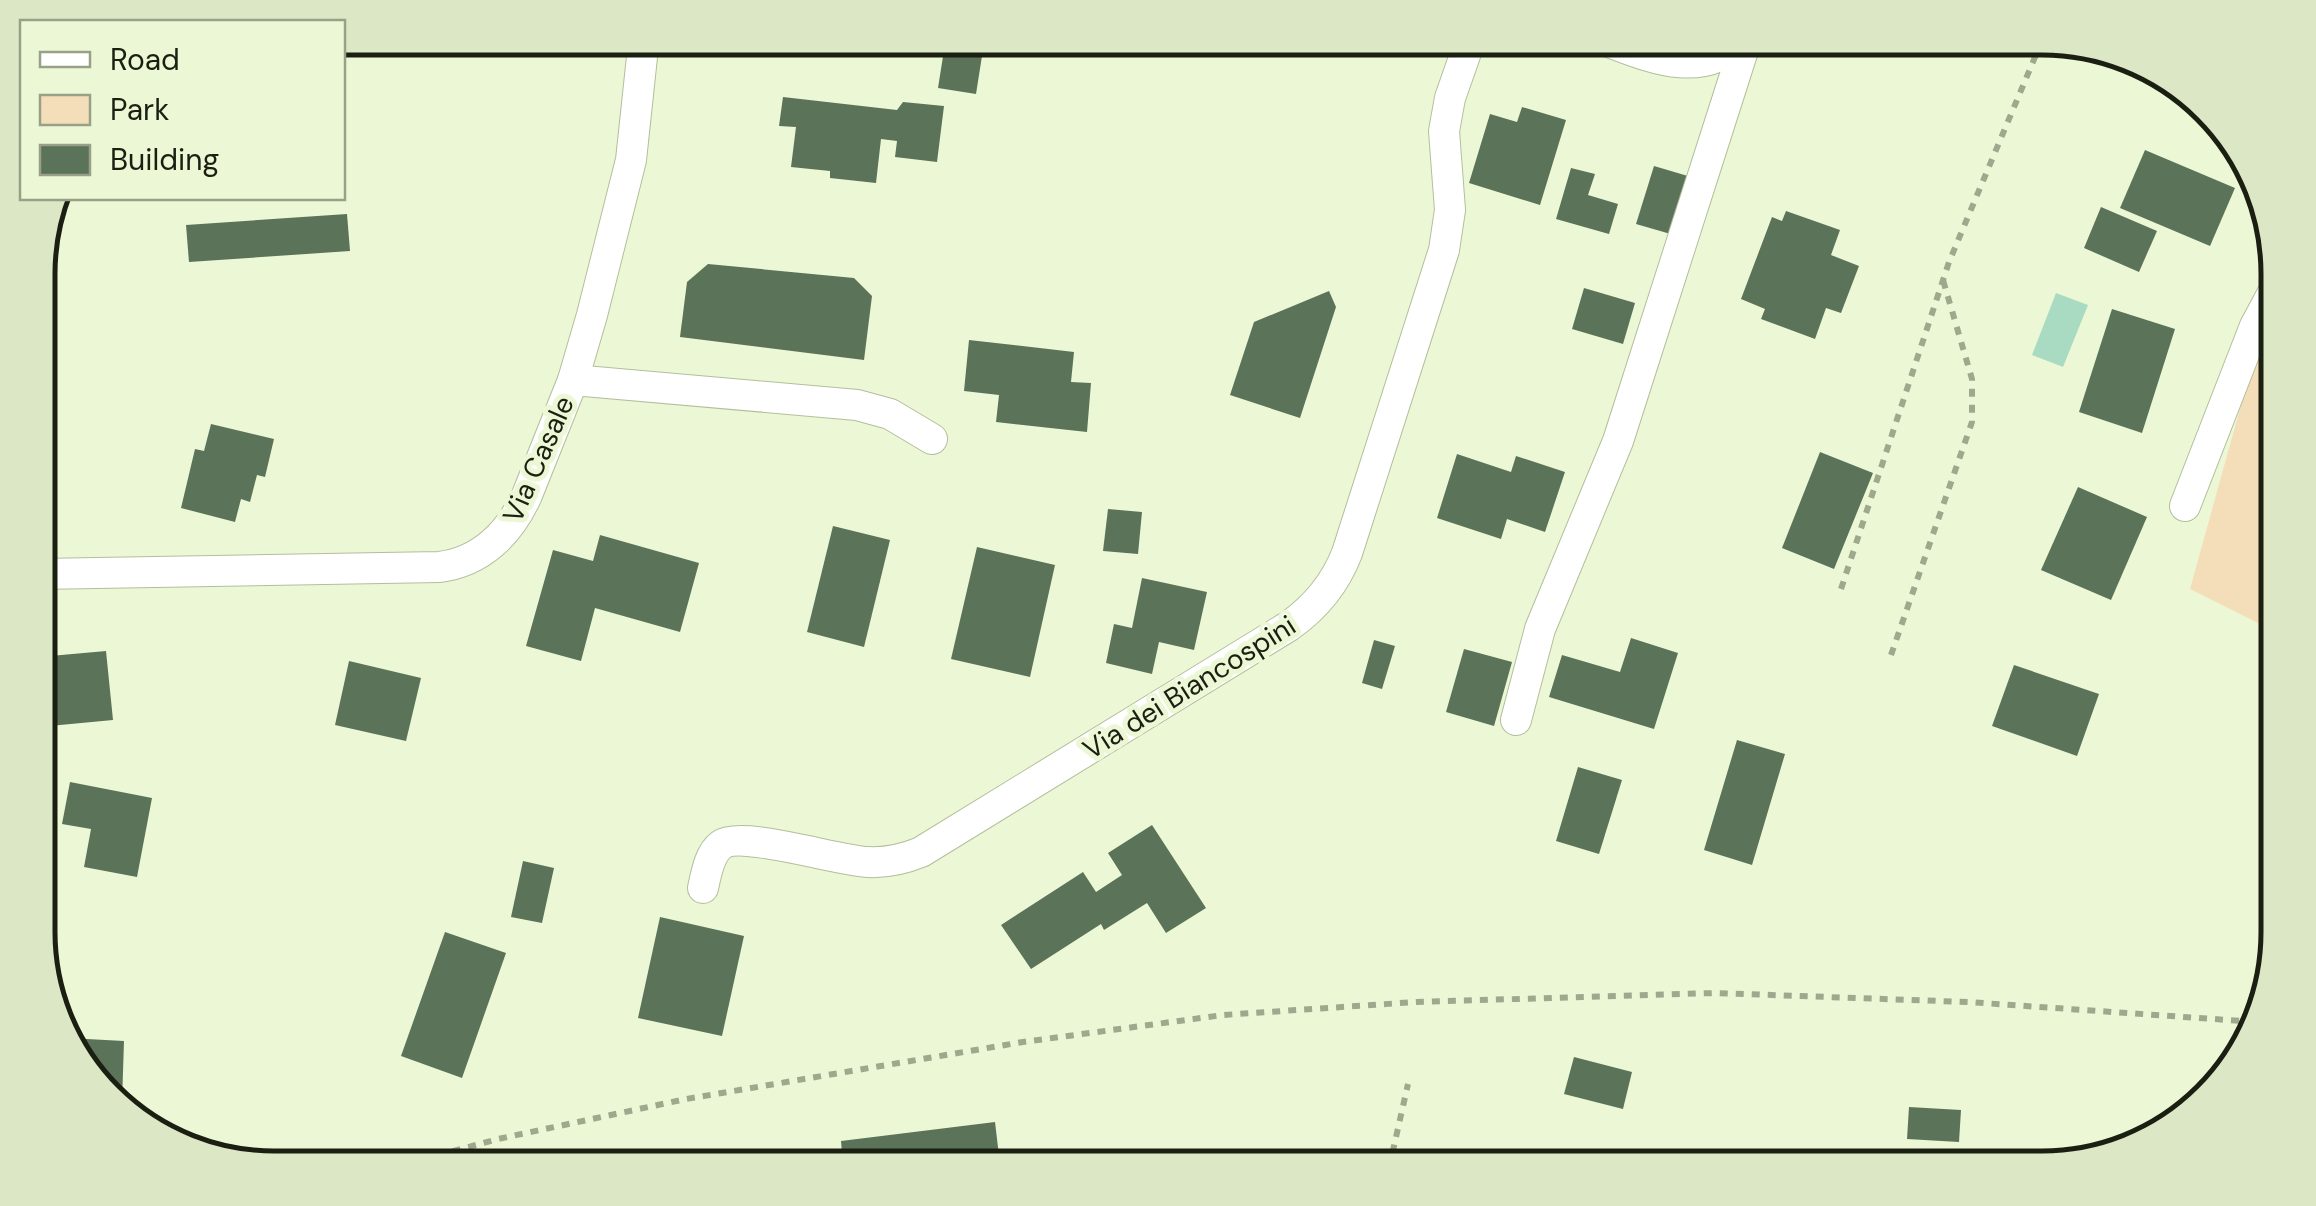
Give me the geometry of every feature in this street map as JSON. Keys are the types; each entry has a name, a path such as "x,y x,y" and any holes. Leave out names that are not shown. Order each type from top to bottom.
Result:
{"street":[{"name":"Via Casale","path":"55,574 438,567 458,564 486,550 516,517 573,380 630,160 642,55"},
{"name":"Via dei Biancospini","path":"703,888 714,855 721,845 731,841 753,841 868,862 896,861 921,852 1314,607 1335,580 1347,553 1444,250 1450,210 1444,130 1450,98 1466,55"},
{"path":"1643,55 1681,64 1721,55"},
{"path":"1516,720 1540,629 1624,424 1741,55"},
{"path":"2185,506 2261,316"},
{"path":"573,380 857,405 890,414 932,439"}],"path":[{"path":"1841,590 1943,278 2035,55"},
{"path":"1890,655 1972,422 1972,379 1943,278"},
{"path":"456,1151 686,1098 1023,1042 1223,1016 1416,1002 1716,994 1968,1002 2241,1021"},
{"path":"1393,1151 1408,1084"}],"green space":[{"path":"2261,333 2261,624 2190,589"}],"shaded area":[{"path":"2056,293 2088,305 2063,367 2032,355"}],"building":[{"path":"943,55 982,56 976,94 938,88"},
{"path":"783,97 897,110 903,102 944,106 937,162 895,157 897,141 881,139 876,183 830,178 830,171 791,167 796,127 779,126"},
{"path":"1522,107 1566,120 1540,205 1469,183 1490,114 1517,122"},
{"path":"2145,150 2235,188 2210,246 2120,208"},
{"path":"1654,166 1698,179 1681,237 1636,224"},
{"path":"1571,168 1595,174 1588,195 1618,204 1609,234 1556,219"},
{"path":"2101,207 2157,231 2139,272 2084,248"},
{"path":"1786,211 1840,230 1831,255 1859,266 1841,313 1826,308 1815,339 1761,319 1765,309 1741,299 1772,217 1782,221"},
{"path":"347,214 350,251 189,262 186,225"},
{"path":"708,264 854,278 872,296 864,360 680,337 687,282"},
{"path":"1584,288 1635,303 1623,344 1572,329"},
{"path":"1329,291 1336,307 1300,418 1230,395 1254,322"},
{"path":"2112,309 2175,329 2142,433 2079,412"},
{"path":"969,340 1074,352 1071,382 1091,383 1087,432 996,422 999,395 964,391"},
{"path":"211,424 274,439 265,477 257,475 250,502 241,499 235,522 181,508 195,449 204,451"},
{"path":"1820,452 1873,473 1834,569 1782,548"},
{"path":"1457,454 1511,472 1516,456 1565,472 1545,532 1507,519 1501,539 1437,518"},
{"path":"2078,487 2147,517 2111,600 2041,570"},
{"path":"1108,509 1142,512 1138,554 1103,551"},
{"path":"833,526 890,540 864,647 807,632"},
{"path":"600,535 699,563 680,632 595,608 581,661 526,646 553,550 593,561"},
{"path":"977,547 1055,565 1030,677 951,659"},
{"path":"1142,578 1207,592 1194,650 1159,642 1152,674 1106,663 1114,624 1132,628"},
{"path":"1631,638 1678,653 1654,729 1549,697 1562,655 1620,672"},
{"path":"1374,640 1395,646 1382,689 1362,683"},
{"path":"1464,649 1512,662 1494,726 1446,712"},
{"path":"106,651 113,720 55,725 55,656"},
{"path":"349,661 421,678 406,741 335,725"},
{"path":"2014,665 2099,694 2077,756 1992,726"},
{"path":"1737,740 1785,754 1752,865 1704,850"},
{"path":"1578,767 1622,780 1599,854 1556,841"},
{"path":"70,782 152,798 137,877 84,867 91,829 62,824"},
{"path":"1152,825 1206,908 1166,933 1147,903 1104,930 1101,924 1031,969 1001,925 1083,872 1096,892 1122,875 1108,853"},
{"path":"523,861 554,868 542,923 511,917"},
{"path":"660,917 744,936 722,1036 638,1018"},
{"path":"445,932 506,953 462,1078 401,1056"},
{"path":"84,1039 124,1041 122,1089"},
{"path":"1574,1057 1632,1072 1623,1109 1564,1094"},
{"path":"1909,1107 1961,1110 1959,1142 1907,1139"},
{"path":"995,1122 998,1151 842,1151 841,1141"}]}
